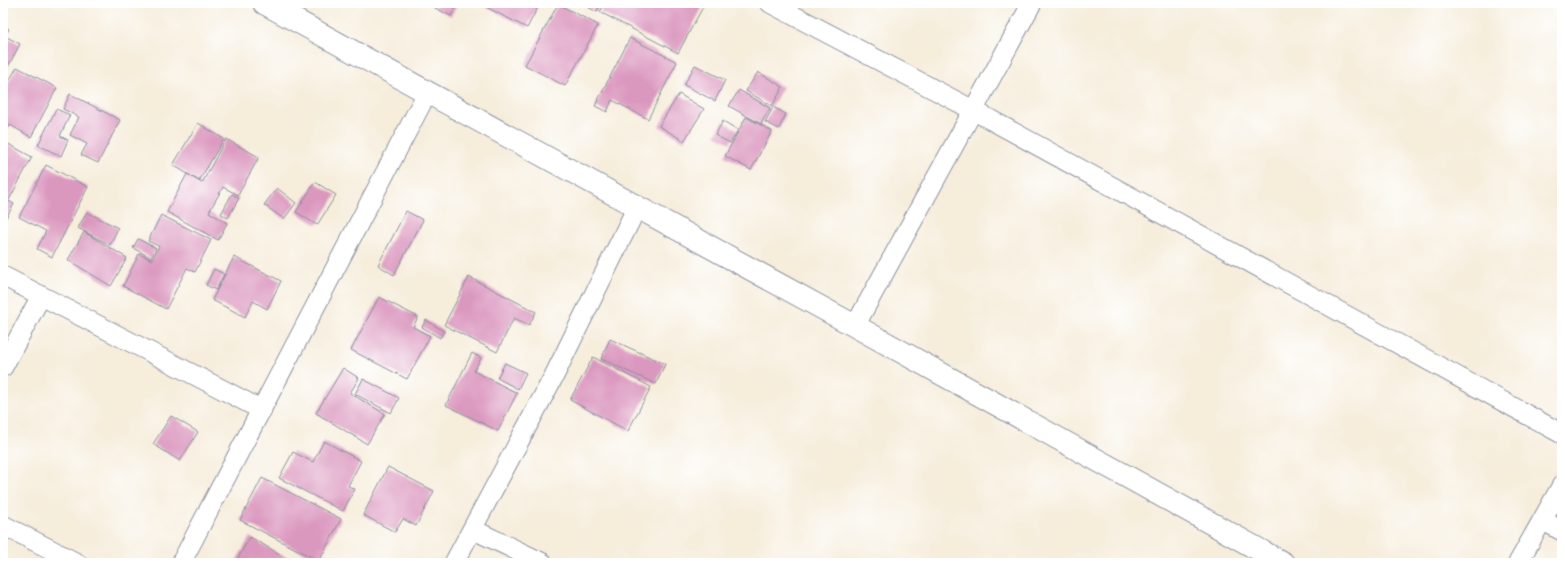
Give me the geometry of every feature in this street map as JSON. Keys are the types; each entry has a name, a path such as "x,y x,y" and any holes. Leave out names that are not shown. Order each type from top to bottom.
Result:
{"street":[{"path":"264,3 855,326 1268,560"},
{"path":"770,3 973,110 1562,434"},
{"path":"855,326 1032,3"},
{"path":"181,563 427,93"},
{"path":"454,563 554,376 637,208"},
{"path":"3,276 262,410"},
{"path":"3,367 41,296"},
{"path":"1518,563 1562,485"},
{"path":"1542,520 1562,531"},
{"path":"3,525 77,563"},
{"path":"472,529 544,563"}],"building":[{"path":"437,3 458,3 451,16 435,8"},
{"path":"478,3 540,3 527,28"},
{"path":"580,3 601,3 597,12"},
{"path":"605,3 705,3 678,53 600,12"},
{"path":"558,4 598,25 565,86 525,65"},
{"path":"4,26 9,29 5,36 20,44 5,72 3,71"},
{"path":"630,38 677,62 648,119 612,100 607,112 595,106"},
{"path":"695,65 725,80 715,101 684,85"},
{"path":"17,67 57,88 31,137 10,125 8,129 3,127 3,92"},
{"path":"758,72 783,87 772,106 746,91"},
{"path":"739,90 770,108 761,124 729,106"},
{"path":"70,94 120,120 98,163 81,155 87,144 70,135 79,117 63,109"},
{"path":"679,94 704,109 684,141 659,126"},
{"path":"773,107 786,114 779,129 765,122"},
{"path":"56,109 70,115 60,136 68,140 61,156 38,145"},
{"path":"746,117 772,131 751,170 725,156"},
{"path":"723,121 738,130 730,143 715,135"},
{"path":"198,123 224,139 199,181 173,165"},
{"path":"226,139 259,157 238,195 223,187 209,212 227,223 218,240 167,212 187,174 202,183"},
{"path":"3,141 32,157 9,200 3,197"},
{"path":"46,165 88,187 52,257 37,249 46,231 19,217"},
{"path":"315,182 336,195 317,225 296,212"},
{"path":"277,188 296,203 284,219 264,205"},
{"path":"232,194 239,198 228,218 221,214"},
{"path":"3,198 14,204 3,223"},
{"path":"406,211 423,220 394,275 378,265"},
{"path":"87,212 118,228 110,245 78,228"},
{"path":"161,215 211,240 195,272 187,268 166,309 123,286 139,254 152,260 159,246 148,241"},
{"path":"84,232 127,258 111,286 68,260"},
{"path":"138,239 156,248 151,258 133,248"},
{"path":"234,257 281,281 267,309 253,301 245,317 212,300"},
{"path":"214,269 224,274 216,290 206,285"},
{"path":"469,277 536,312 529,325 514,318 497,352 444,325"},
{"path":"379,297 418,317 413,327 430,336 407,379 351,350"},
{"path":"426,320 444,331 440,338 422,327"},
{"path":"610,339 665,364 656,384 601,359"},
{"path":"472,353 481,358 474,371 517,393 498,431 446,405"},
{"path":"593,357 651,387 628,431 570,400"},
{"path":"505,363 526,373 518,389 497,378"},
{"path":"343,368 359,378 350,393 385,414 367,444 316,413"},
{"path":"363,379 399,398 391,413 355,394"},
{"path":"171,416 198,432 180,461 153,444"},
{"path":"324,441 361,461 348,486 355,489 343,511 279,478 293,452 313,462"},
{"path":"388,467 434,491 416,526 403,519 395,532 363,515"},
{"path":"262,478 341,519 319,561 240,520"},
{"path":"250,537 295,563 235,563"}]}
